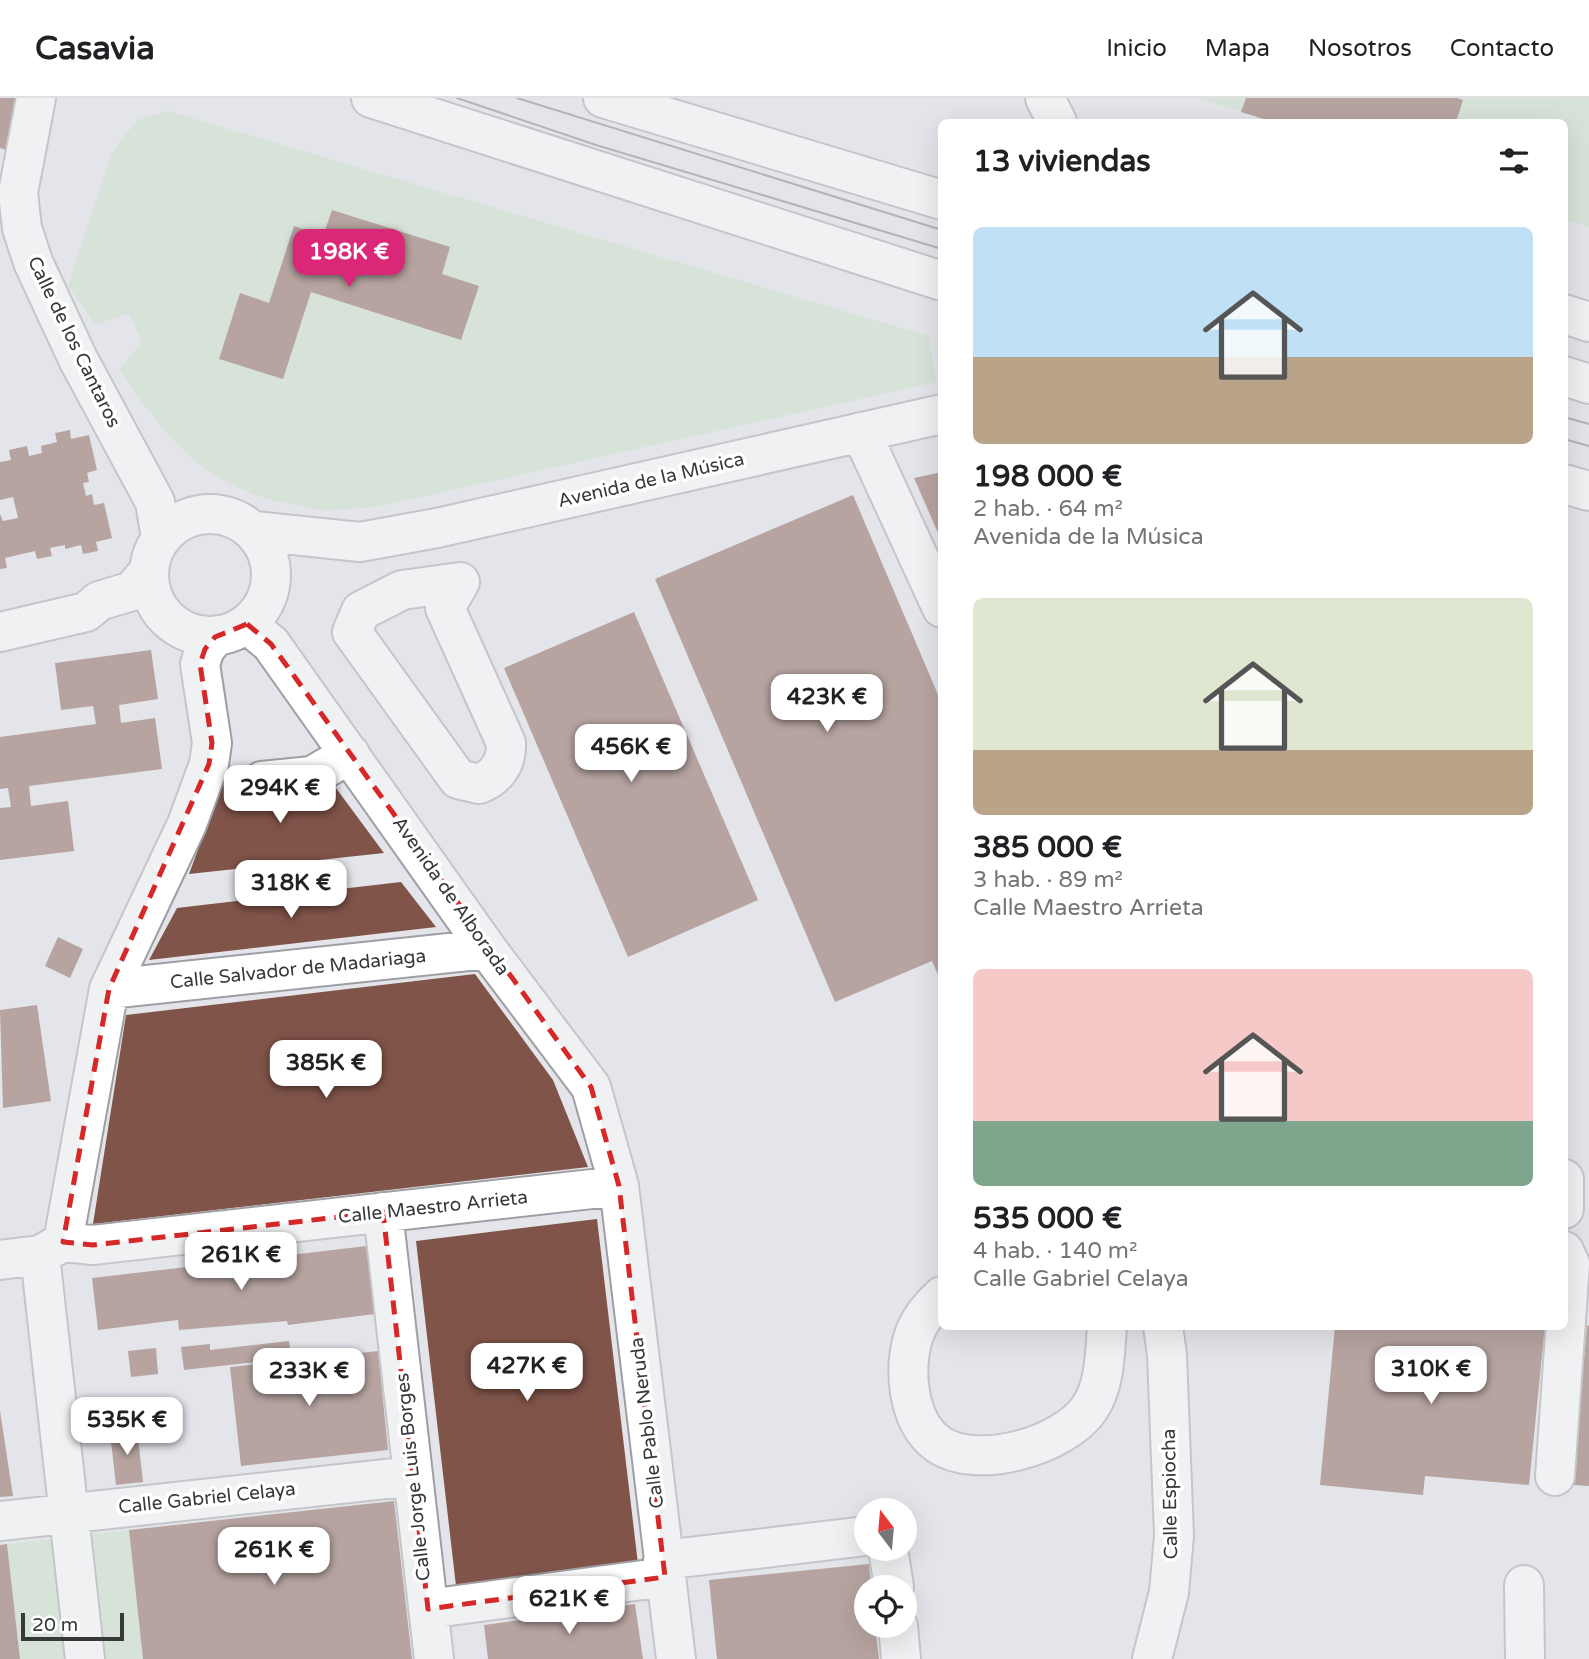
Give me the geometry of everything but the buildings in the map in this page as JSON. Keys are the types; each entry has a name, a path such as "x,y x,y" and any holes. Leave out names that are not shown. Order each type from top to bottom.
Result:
{"street":[{"name":"Calle de los Cantaros","path":"36,98 9,195 33,261 78,359 156,502 155,554"},
{"path":"371,98 938,280"},
{"path":"603,98 938,199"},
{"path":"1045,98 1056,119"},
{"path":"1568,315 1589,322"},
{"path":"1568,377 1589,384"},
{"name":"Avenida de la Música","path":"254,531 360,542 437,528 938,415"},
{"path":"860,432 938,599"},
{"path":"1568,485 1589,491"},
{"path":"0,632 86,612 99,601 132,590 181,521 206,513 240,521 254,531 271,562 272,579 244,619 205,649 200,664 212,743 209,764 187,824 108,989 52,1248 68,1513 85,1659"},
{"path":"437,528 460,582"},
{"name":"Avenida de la Música","path":"244,619 288,573 302,566 346,555 360,542"},
{"path":"155,554 150,588 156,604 167,619"},
{"path":"460,582 445,608 506,743 504,762 485,782 471,784 458,779 352,632 353,624 361,611 402,590 460,582"},
{"path":"86,612 101,617 123,613 167,619 197,635 244,619"},
{"name":"Avenida de Alborada","path":"244,619 271,644 487,949 591,1087 619,1186"},
{"path":"262,780 312,776 350,754"},
{"name":"Calle Salvador de Madariaga","path":"108,989 487,949"},
{"name":"Calle Maestro Arrieta","path":"0,1260 52,1248 619,1186"},
{"name":"Calle Pablo Neruda","path":"619,1186 676,1659"},
{"name":"Calle Jorge Luis Borges","path":"383,1212 434,1659"},
{"path":"1555,1476 1575,1260"},
{"path":"938,1300 929,1308 916,1329 909,1351 909,1385 922,1425 939,1445 951,1450 1013,1452 1045,1443 1072,1427 1089,1409 1100,1388 1107,1330"},
{"name":"Calle Espiocha","path":"1152,1659 1169,1592 1174,1536 1167,1355 1164,1330"},
{"name":"Calle Gabriel Celaya","path":"0,1521 413,1476"},
{"path":"428,1609 854,1538"},
{"path":"1524,1585 1525,1659"},
{"path":"899,1638 901,1659"}],"highlighted area":[{"path":"247,624 271,644 591,1087 619,1186 665,1577 428,1609 383,1212 93,1245 63,1242 109,989 209,764 212,743 200,664 205,649 215,637"}],"green space":[{"path":"1196,98 1589,98 1589,227 1568,220 1568,119 1264,119"},
{"path":"168,111 928,336 937,382 381,506 322,510 260,497 234,486 190,456 136,393 119,369 142,343 129,313 95,325 68,286 113,151 137,120"},
{"path":"129,1530 143,1659 20,1659 7,1544"}],"tram line":[{"path":"457,98 596,145 938,248"},
{"path":"517,98 938,229"},
{"path":"1568,418 1589,424"},
{"path":"1568,440 1589,446"}]}
